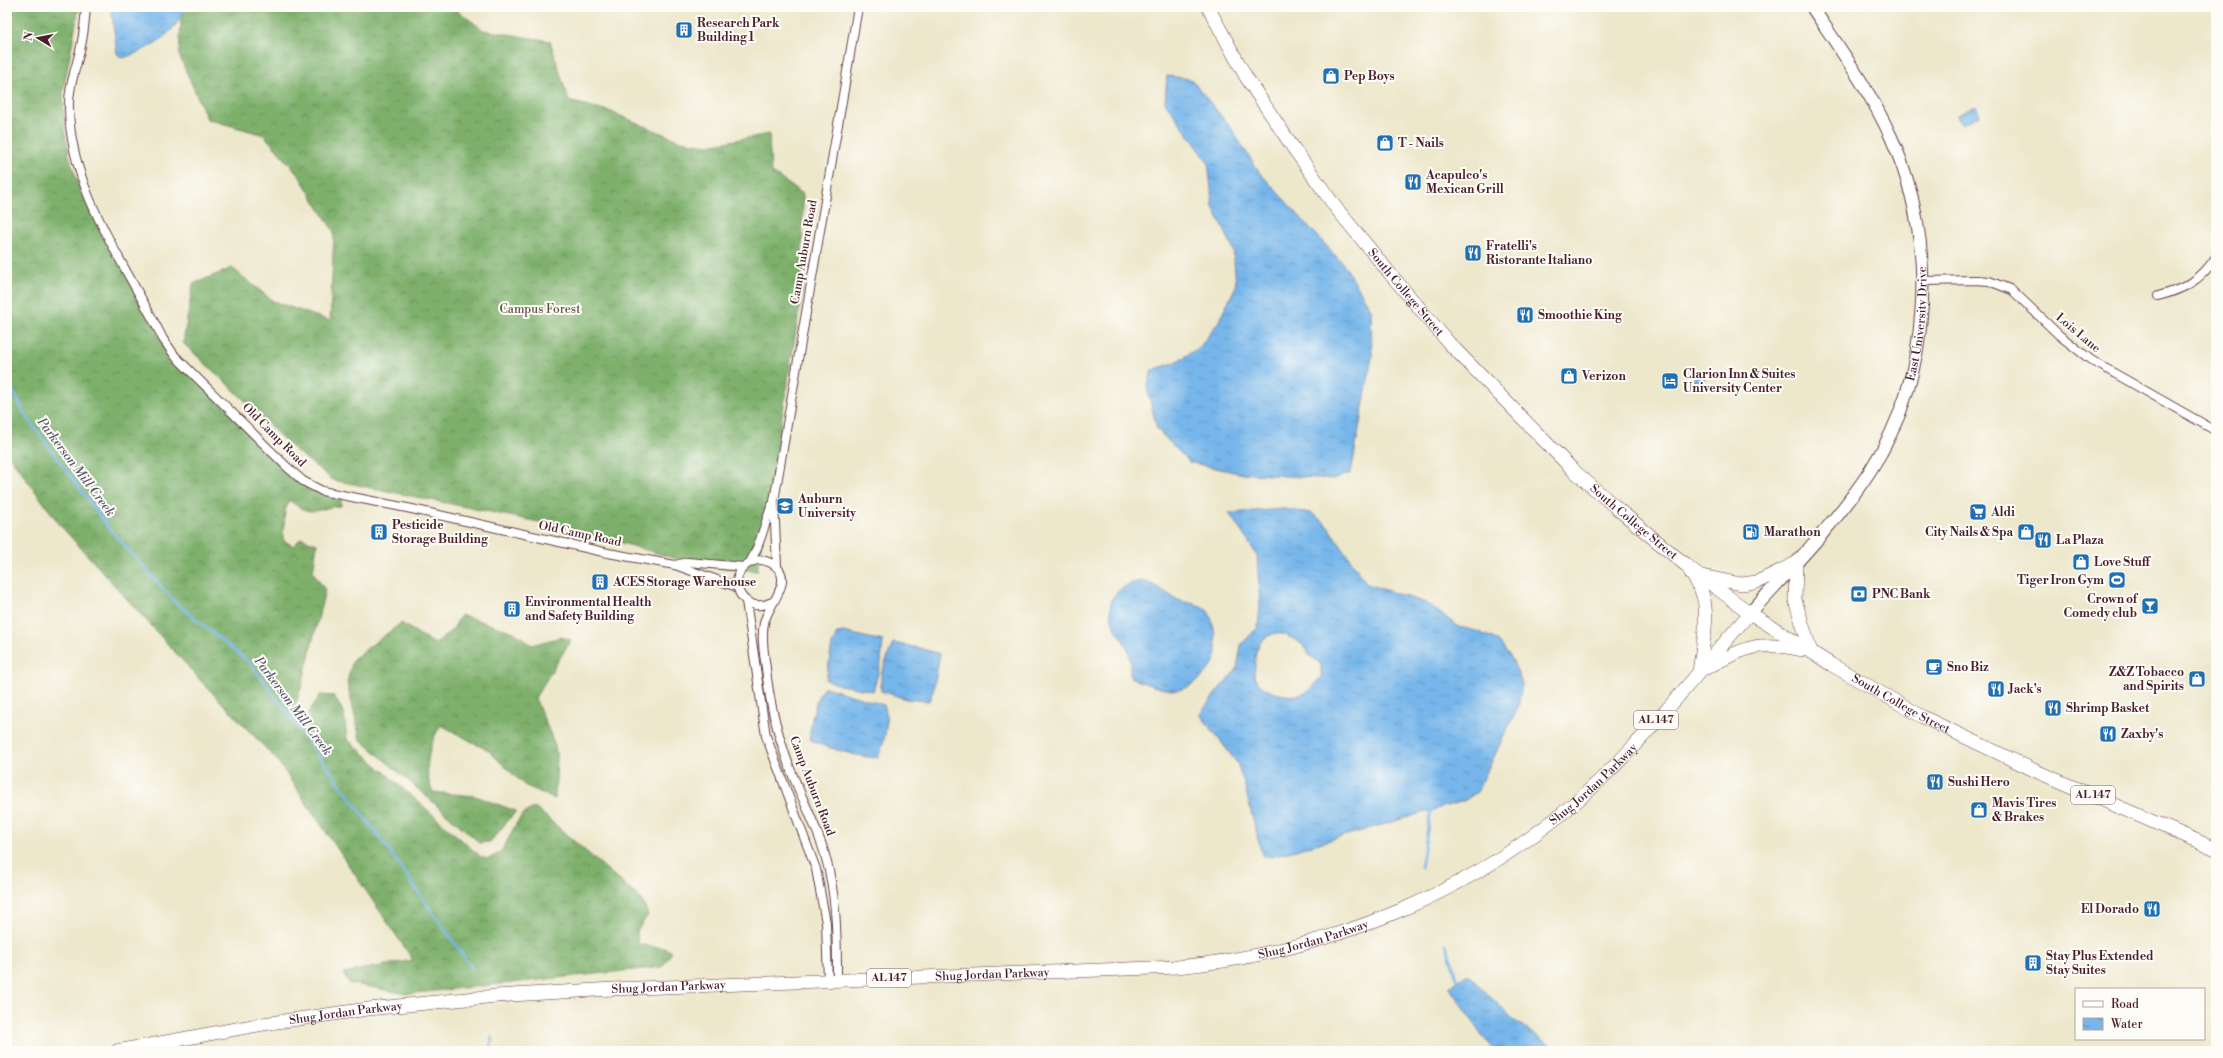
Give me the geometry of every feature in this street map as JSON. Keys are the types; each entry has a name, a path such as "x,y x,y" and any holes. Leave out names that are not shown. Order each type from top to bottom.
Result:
{"main road":[{"name":"South College Street","path":"1208,7 1246,77 1336,208 1444,338 1573,470 1687,566 1750,614 1811,652 1923,717 1970,741 2216,849"},
{"name":"East University Drive","path":"1750,614 1796,563 1852,496 1867,475 1886,442 1899,413 1909,383 1921,321 1922,258 1912,196 1891,137 1861,82 1812,7"},
{"path":"1699,672 1750,646 1781,646 1811,652 1795,600 1796,563 1757,582 1741,584 1701,576"},
{"path":"1687,566 1701,590 1704,603 1704,630 1699,672"},
{"name":"Shug Jordan Parkway","path":"117,1051 263,1024 368,1009 496,996 612,989 1177,967 1261,956 1303,946 1362,926 1440,892 1478,871 1540,830 1598,783 1635,744 1750,614"}],"street":[{"name":"Old Camp Road","path":"86,7 81,46 73,76 68,107 71,138 79,168 90,198 163,339 175,356 286,466 303,481 322,491 412,509 602,552 676,565 737,587"},
{"name":"Camp Auburn Road","path":"776,567 774,501 858,7"},
{"path":"2158,296 2168,293 2201,277 2216,257"},
{"name":"Lois Lane","path":"1922,281 1989,281 2012,290 2059,335 2091,360 2216,431"},
{"name":"Camp Auburn Road","path":"747,564 761,540 764,524 774,501"},
{"path":"676,565 688,562 747,564 764,560 776,567 781,574 782,586 778,597 772,602 759,606 746,601"},
{"path":"747,564 739,573 737,587 746,601 766,736 816,868 826,923 833,981"},
{"name":"Camp Auburn Road","path":"772,602 764,624 763,636 766,675 784,750 825,853 831,877 836,906 833,981"}],"green space":[{"path":"7,7 79,7 63,92 65,132 69,155 81,193 163,342 294,479 305,487 341,499 341,506 312,511 303,509 289,500 285,511 283,540 293,546 301,538 317,544 313,572 325,590 302,685 294,709 302,723 320,695 334,696 344,713 347,739 481,857 488,859 499,853 523,814 536,808 642,900 648,915 637,931 638,943 664,948 672,952 662,967 406,994 349,983 343,973 413,960 277,760 202,682 60,525 7,453"},
{"name":"Campus Forest","path":"185,7 453,7 483,30 550,41 569,101 609,111 680,141 709,145 769,134 771,172 803,194 802,294 757,571 694,564 578,530 333,480 290,446 237,393 183,343 193,284 232,268 273,301 330,321 334,232 298,174 264,135 207,119 179,55 181,19"},
{"path":"461,615 514,632 532,645 561,637 571,640 535,698 555,745 557,759 555,799 524,785 489,751 441,725 433,740 428,758 428,776 433,792 475,796 516,811 490,842 480,843 360,739 347,682 353,659 401,623 435,644 453,629"}],"water":[{"path":"111,7 185,7 175,26 160,40 123,58 117,54"},
{"path":"1167,76 1191,79 1231,128 1259,172 1345,266 1371,309 1372,357 1351,473 1335,479 1238,473 1189,462 1157,429 1147,388 1152,370 1174,363 1200,347 1219,321 1236,286 1233,248 1213,207 1208,162 1165,102"},
{"path":"1976,106 1980,115 1962,124 1957,115"},
{"path":"1702,372 1706,374 1706,378 1701,380 1699,385 1694,386 1693,379"},
{"path":"1284,509 1311,513 1326,524 1367,584 1426,603 1459,627 1476,631 1497,640 1512,659 1522,684 1518,707 1477,792 1464,801 1271,857 1262,855 1244,783 1237,763 1200,714 1219,689 1237,669 1241,645 1258,627 1260,606 1257,555 1229,513","holes":["1277,633 1286,635 1299,642 1306,648 1309,655 1321,664 1321,677 1306,693 1300,695 1285,695 1271,692 1259,684 1255,679 1255,655 1259,645 1271,635"]},
{"path":"1140,581 1154,585 1178,600 1202,607 1209,613 1215,633 1215,659 1205,675 1187,687 1176,690 1164,689 1130,677 1129,652 1114,626 1110,606 1115,594 1126,586"},
{"path":"843,632 883,641 881,663 873,691 840,685 826,680 832,645 837,633"},
{"path":"893,643 940,654 933,691 929,701 906,699 881,691 881,674"},
{"path":"825,687 884,705 886,710 886,731 878,757 844,752 810,739 812,719 816,703"},
{"path":"1468,974 1515,1021 1559,1051 1493,1051 1449,987"}],"waterway":[{"name":"Parkerson Mill Creek","path":"7,378 24,413 108,527 177,604 251,664 388,849 472,968"},
{"path":"1421,867 1431,810"},
{"path":"1446,944 1458,981"},
{"name":"Parkerson Mill Creek","path":"490,1051 492,1037"}],"place":[{"name":"Research Park Building 1","path":"684,30"},
{"name":"Pep Boys","path":"1331,76"},
{"name":"T - Nails","path":"1385,143"},
{"name":"Acapulco's Mexican Grill","path":"1413,182"},
{"name":"Fratelli's Ristorante Italiano","path":"1473,253"},
{"name":"Smoothie King","path":"1525,315"},
{"name":"Verizon","path":"1569,376"},
{"name":"Clarion Inn & Suites University Center","path":"1670,381"},
{"name":"Auburn University","path":"785,506"},
{"name":"Aldi","path":"1978,512"},
{"name":"Pesticide Storage Building","path":"379,532"},
{"name":"Marathon","path":"1751,532"},
{"name":"City Nails & Spa","path":"2026,532"},
{"name":"La Plaza","path":"2043,540"},
{"name":"Love Stuff","path":"2081,562"},
{"name":"Tiger Iron Gym","path":"2117,580"},
{"name":"ACES Storage Warehouse","path":"600,582"},
{"name":"PNC Bank","path":"1859,594"},
{"name":"Crown of Comedy club","path":"2150,606"},
{"name":"Environmental Health and Safety Building","path":"512,609"},
{"name":"Sno Biz","path":"1934,667"},
{"name":"Z&Z Tobacco and Spirits","path":"2197,679"},
{"name":"Jack's","path":"1996,689"},
{"name":"Shrimp Basket","path":"2053,708"},
{"name":"Zaxby's","path":"2108,734"},
{"name":"Sushi Hero","path":"1935,782"},
{"name":"Mavis Tires & Brakes","path":"1979,810"},
{"name":"El Dorado","path":"2152,909"},
{"name":"Stay Plus Extended Stay Suites","path":"2033,963"}]}
